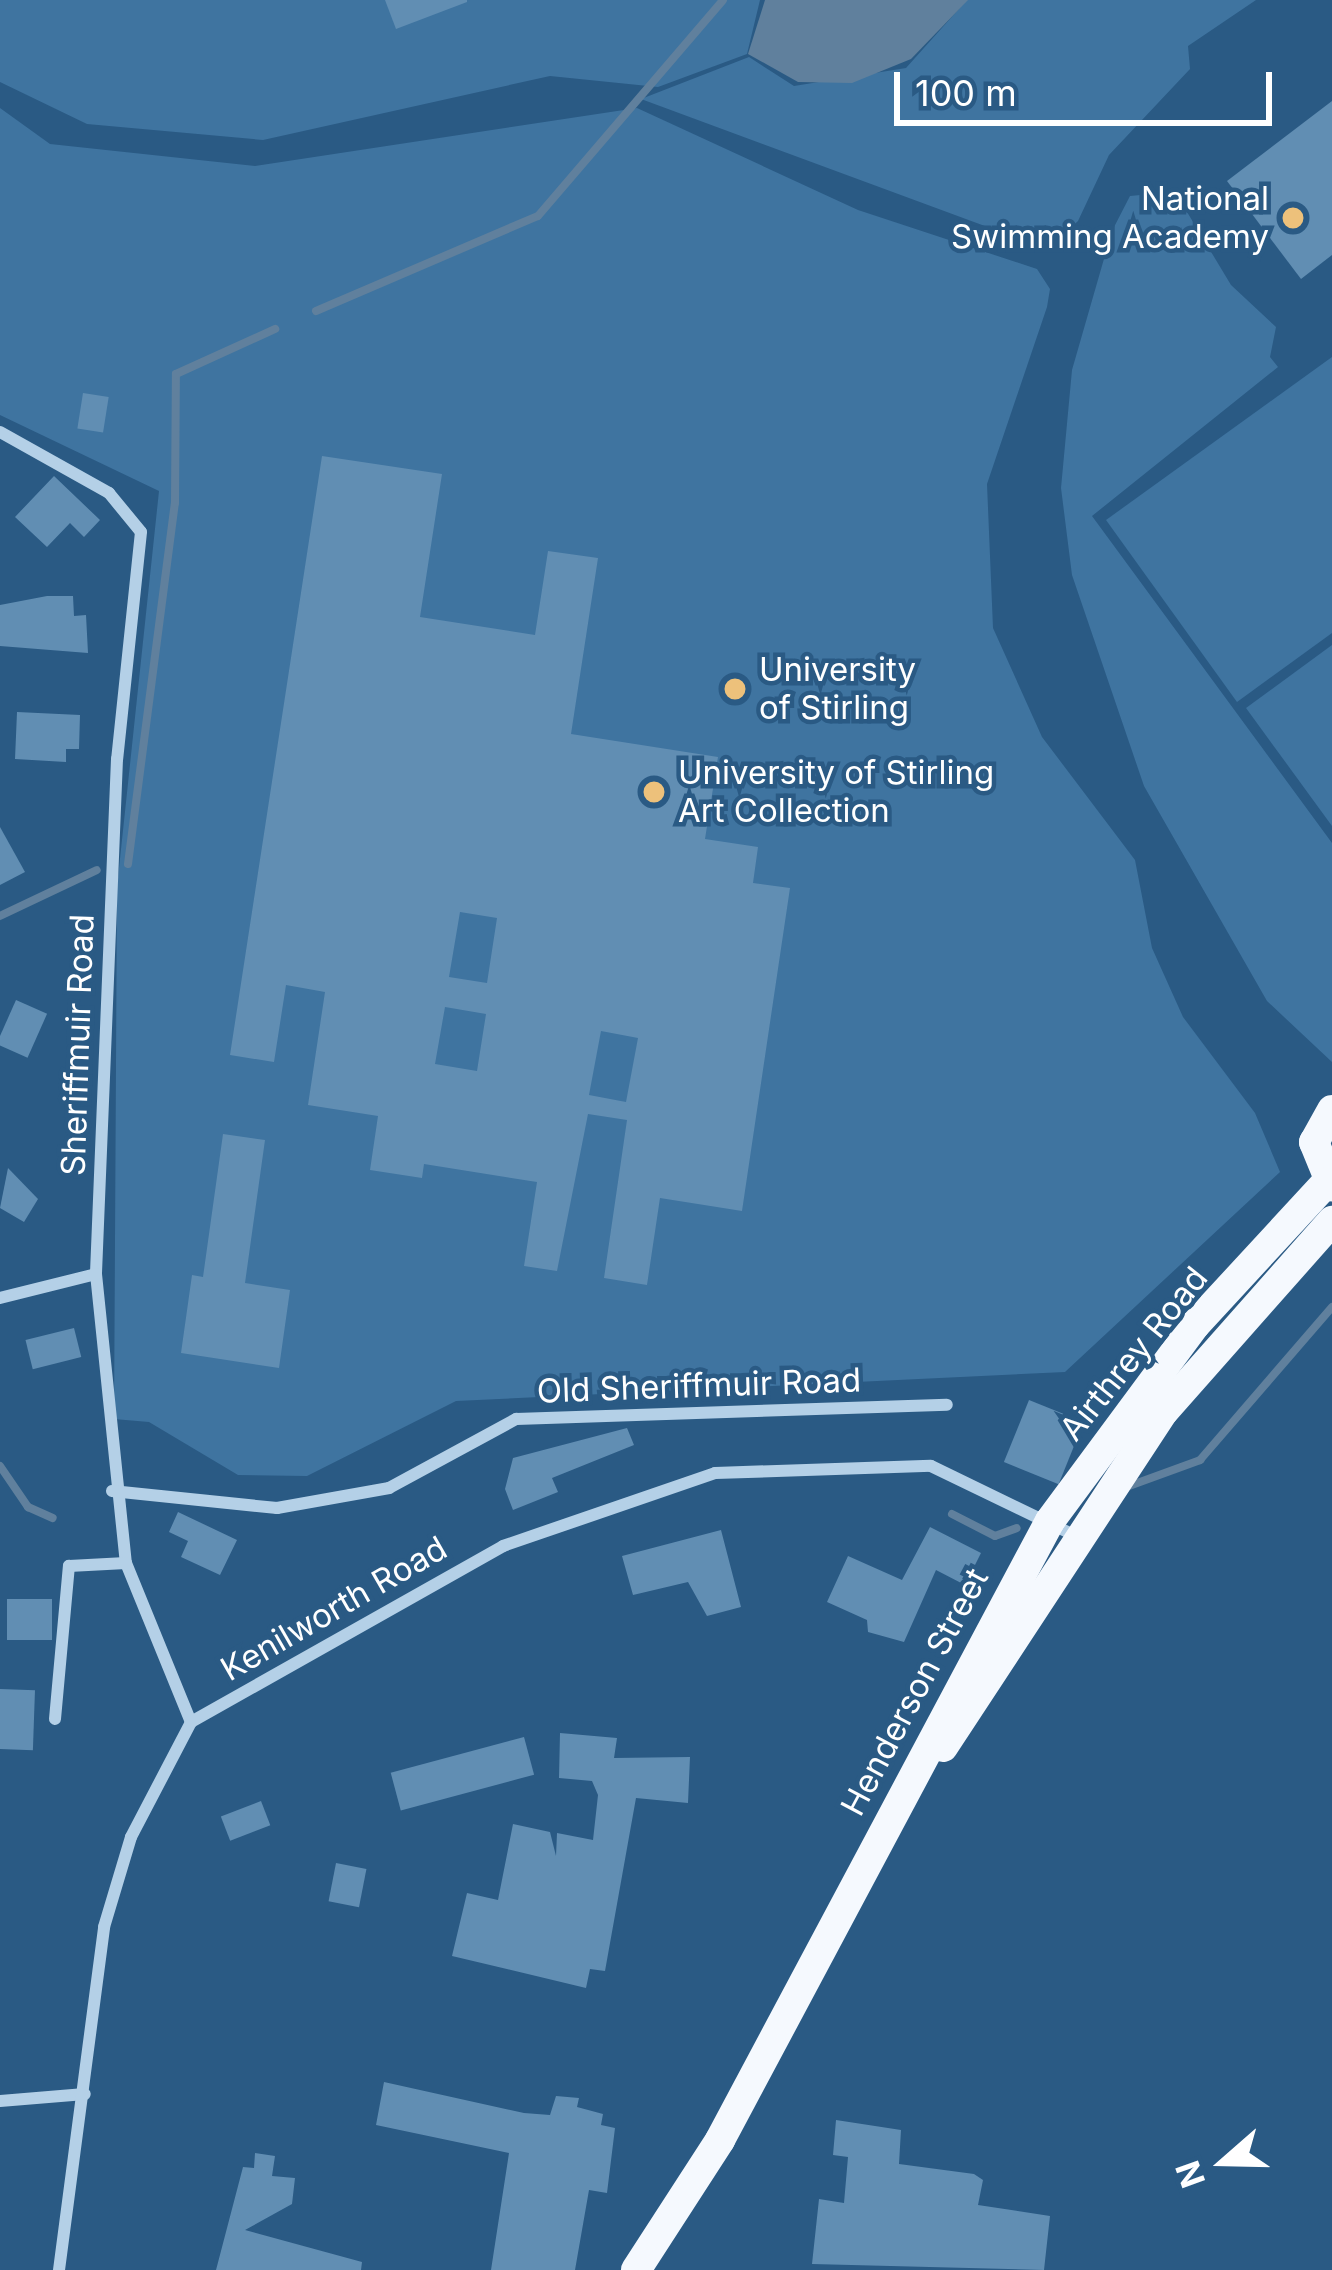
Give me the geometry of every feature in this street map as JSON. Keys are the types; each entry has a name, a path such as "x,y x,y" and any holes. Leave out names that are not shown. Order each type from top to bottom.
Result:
{"main road":[{"path":"1329,1184 1314,1142 1332,1109"},
{"name":"Airthrey Road","path":"1062,1528 1195,1325 1329,1184"},
{"name":"Airthrey Road","path":"1062,1528 1332,1221"},
{"name":"Henderson Street","path":"636,2270 720,2140 846,1899 1062,1528"}],"street":[{"name":"Sheriffmuir Road","path":"0,432 109,493 140,532 117,759 96,1274 112,1491 126,1563 191,1722"},
{"path":"0,1298 96,1274"},
{"name":"Old Sheriffmuir Road","path":"112,1491 278,1508 389,1488 516,1419 947,1406"},
{"name":"Kenilworth Road","path":"191,1722 503,1546 715,1473 931,1466 1062,1528"},
{"path":"55,1719 69,1566 126,1563"},
{"path":"59,2270 104,1927 131,1837 191,1722"},
{"path":"0,2101 85,2094"}],"shaded area":[{"path":"0,0 760,0 747,54 658,87 550,76 263,140 87,124 0,82"},
{"path":"765,0 968,0 911,59 852,83 798,82 748,54"},
{"path":"967,0 1256,0 1188,46 1190,69 1109,155 1078,221 1054,243 1028,242 641,99 749,57 794,86 906,68"},
{"name":"University of Stirling","path":"0,108 50,144 255,166 637,108 858,210 1037,269 1050,289 1047,307 987,484 993,628 1042,737 1135,860 1152,948 1183,1017 1255,1113 1280,1172 1065,1372 456,1401 307,1476 238,1475 149,1422 114,1419 117,887 159,491 0,415"},
{"path":"1161,193 1178,197 1231,285 1276,327 1270,357 1278,367 1092,516 1332,843 1332,1062 1267,1001 1144,786 1072,575 1061,488 1072,370 1112,231 1130,196"},
{"path":"1332,357 1332,633 1237,702 1106,520"},
{"path":"1332,645 1332,826 1246,708"}],"building":[{"path":"385,0 467,0 467,2 396,29"},
{"name":"National Swimming Academy","path":"1332,101 1332,255 1301,279 1227,181"},
{"path":"83,393 109,397 103,433 77,429"},
{"path":"322,456 442,474 420,617 535,635 548,551 598,558 571,734 718,757 705,839 758,847 753,883 790,888 742,1211 660,1198 647,1285 604,1278 627,1120 588,1114 557,1271 524,1266 537,1182 424,1164 422,1178 370,1170 378,1116 308,1105 325,992 286,985 274,1062 230,1055","holes":["460,912 497,918 487,983 449,977","445,1007 486,1014 477,1071 435,1064","601,1031 638,1038 626,1102 589,1095"]},
{"path":"54,476 100,520 84,537 70,523 47,547 15,517"},
{"path":"73,596 74,616 86,615 88,653 0,646 0,605"},
{"path":"17,712 80,715 79,749 66,749 66,762 15,759"},
{"path":"0,827 25,872 0,885"},
{"path":"16,1000 47,1014 28,1058 0,1045"},
{"path":"223,1134 265,1140 245,1283 290,1290 279,1368 181,1353 192,1275 203,1277"},
{"path":"8,1168 38,1199 24,1222 0,1208"},
{"path":"74,1328 81,1357 33,1369 25,1340"},
{"path":"1029,1400 1084,1422 1059,1484 1004,1462"},
{"path":"627,1428 634,1445 552,1478 558,1492 513,1510 505,1489 513,1458"},
{"path":"178,1512 237,1540 220,1575 181,1557 188,1541 169,1532"},
{"path":"930,1527 981,1553 965,1585 936,1570 904,1642 868,1632 867,1620 827,1602 848,1556 902,1580"},
{"path":"721,1530 741,1607 707,1616 688,1582 633,1595 622,1556"},
{"path":"7,1599 52,1599 52,1640 7,1640"},
{"path":"0,1689 35,1690 33,1750 0,1749"},
{"path":"560,1733 617,1738 614,1758 690,1757 688,1803 636,1798 605,1971 590,1969 586,1988 452,1956 467,1893 498,1900 513,1824 550,1832 556,1856 557,1833 593,1840 598,1795 592,1781 559,1778"},
{"path":"524,1737 534,1775 401,1810 391,1773"},
{"path":"261,1801 270,1825 230,1841 221,1816"},
{"path":"336,1863 366,1869 359,1907 329,1901"},
{"path":"384,2082 524,2113 550,2115 556,2096 579,2098 577,2107 603,2114 601,2125 615,2128 607,2193 589,2190 575,2270 491,2270 509,2153 376,2125"},
{"path":"836,2120 901,2130 899,2164 974,2174 983,2180 978,2205 1050,2216 1044,2270 812,2264 819,2199 844,2203 848,2157 833,2155"},
{"path":"255,2153 275,2156 272,2176 295,2178 292,2204 245,2230 362,2262 361,2270 216,2270 243,2167 254,2168"}],"waterway":[{"path":"316,311 538,216 723,0"},
{"path":"128,864 175,503 176,374 275,329"},
{"path":"0,916 97,870"},
{"path":"1129,1486 1200,1460 1332,1307"},
{"path":"0,1466 28,1507 53,1518"},
{"path":"952,1514 995,1536 1017,1528"}],"place":[{"name":"National Swimming Academy","path":"1293,218"},
{"name":"University of Stirling","path":"735,689"},
{"name":"University of Stirling Art Collection","path":"654,792"}]}
